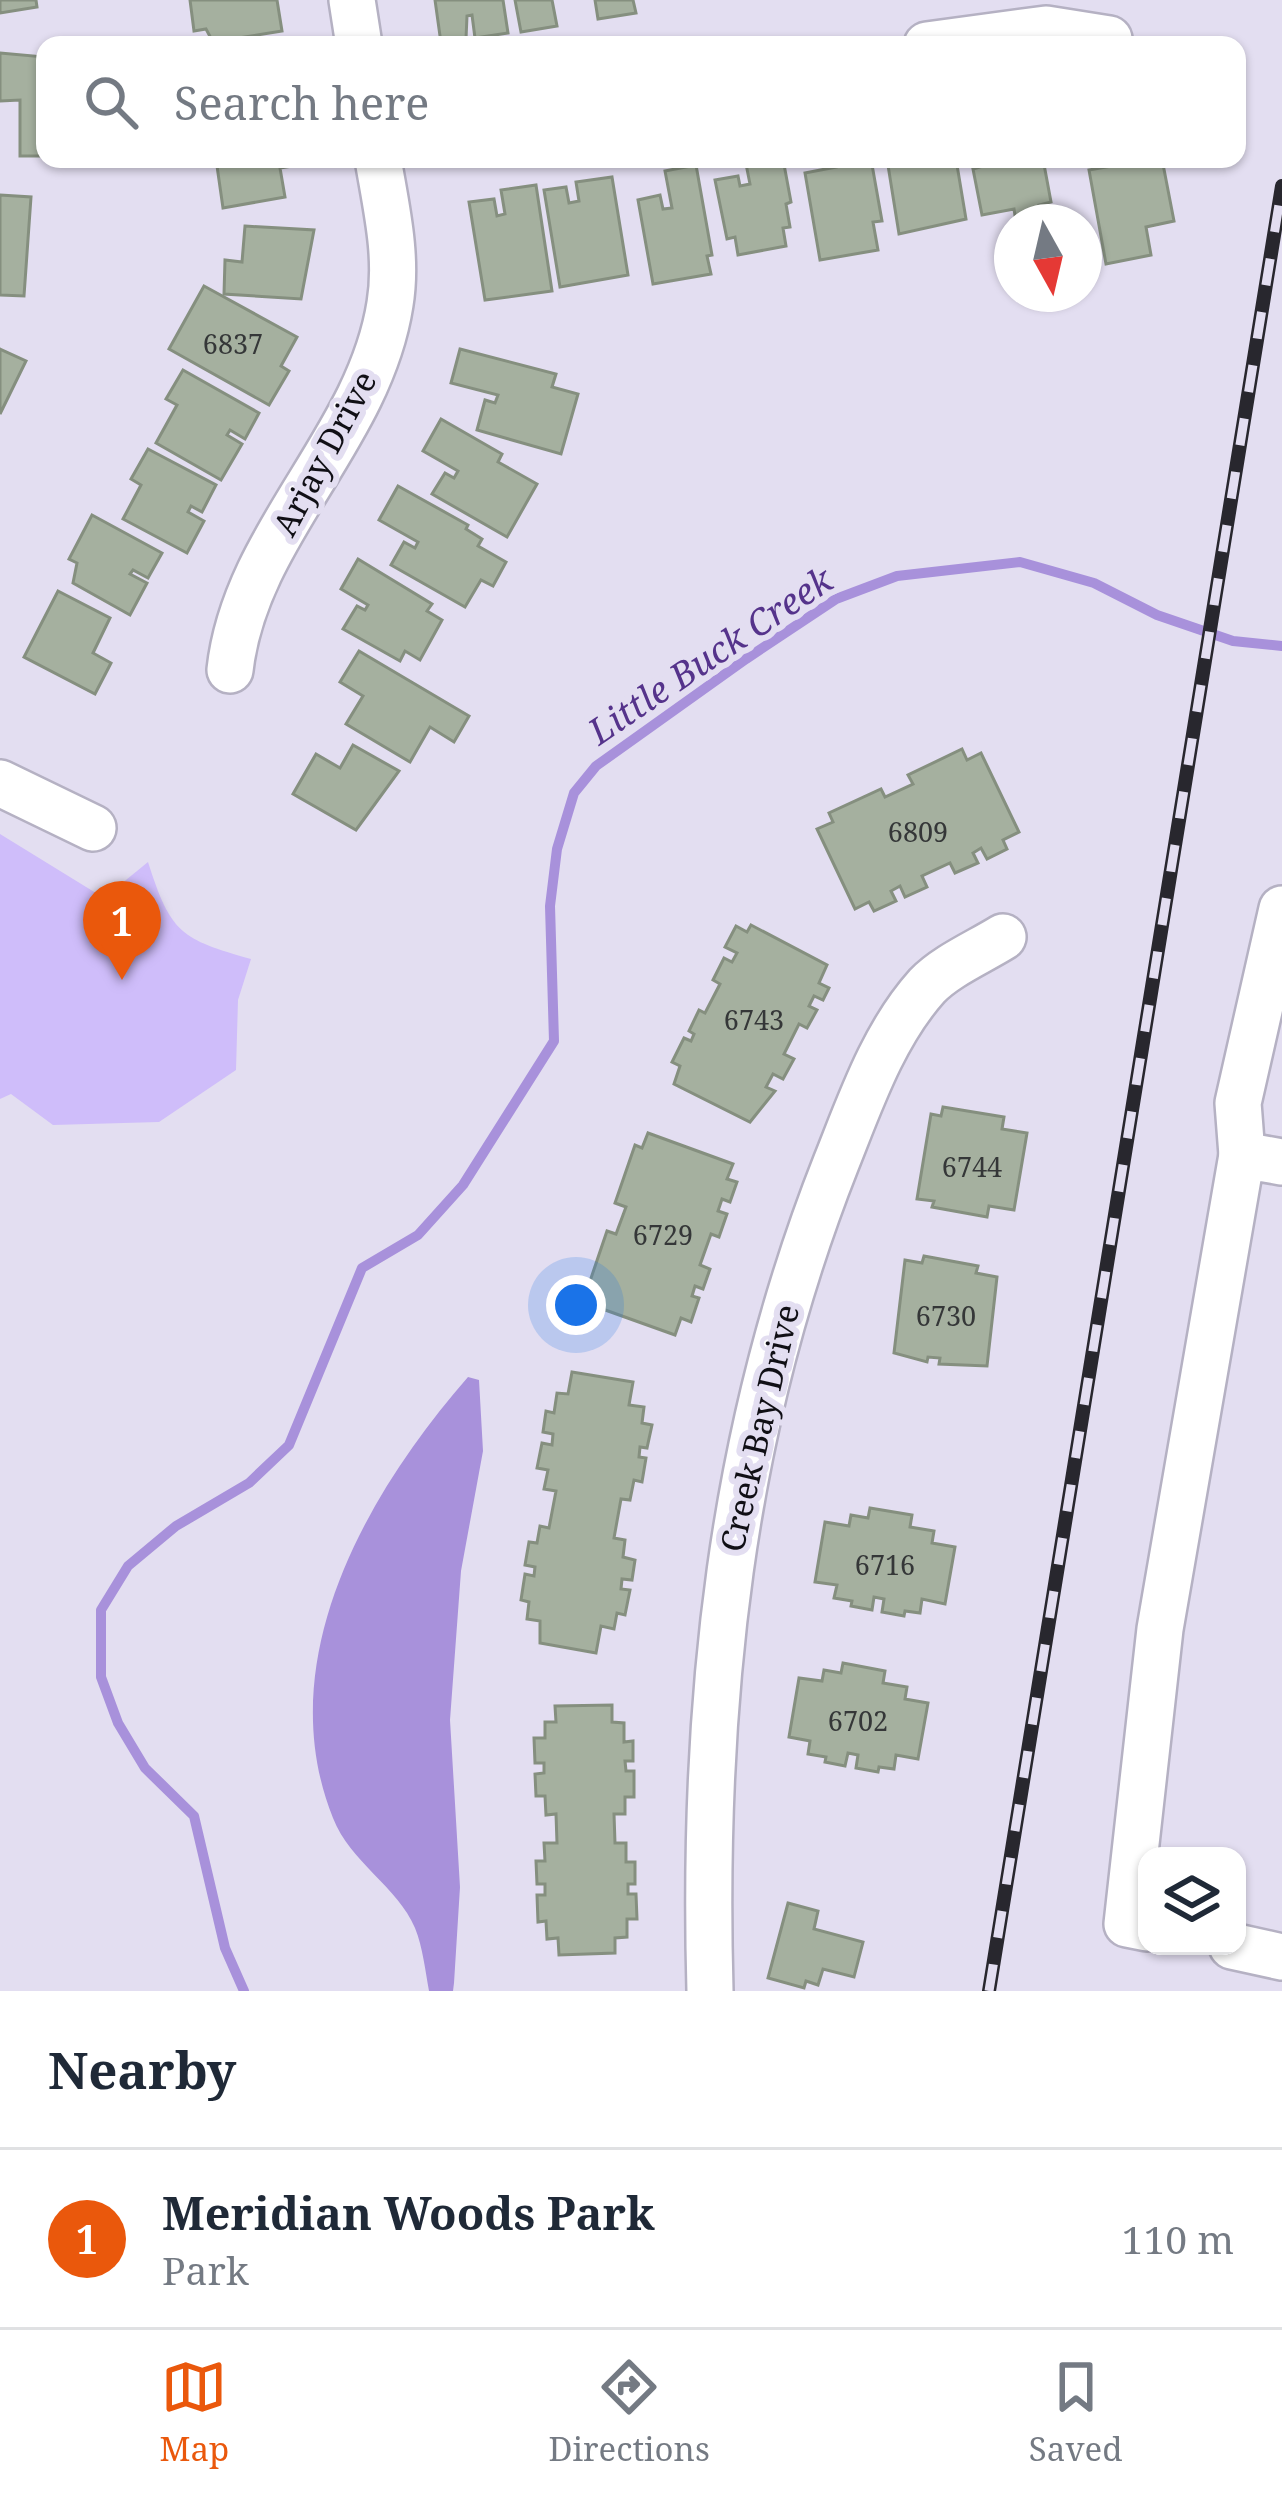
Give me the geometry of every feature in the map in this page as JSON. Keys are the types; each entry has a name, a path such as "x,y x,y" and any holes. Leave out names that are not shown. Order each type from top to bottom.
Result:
{"street":[{"path":"352,0 358,36"},
{"path":"994,36 1046,29 1089,36"},
{"name":"Arjay Drive","path":"230,670 254,581 379,350 390,305 392,258 379,168"},
{"path":"0,783 93,828"},
{"path":"1138,1926 1127,1924 1160,1629 1262,1159 1238,1103 1282,909"},
{"name":"Creek Bay Drive","path":"710,1991 708,1790 716,1654 734,1522 773,1348 826,1188 897,1026 930,983 1003,937"},
{"path":"1246,1949 1282,1957"}],"shaded area":[{"path":"0,834 104,898 148,862 164,905 182,930 209,946 251,959 238,1000 236,1070 159,1122 53,1125 11,1094 0,1099"},
{"path":"468,1377 479,1380 483,1451 461,1571 450,1720 460,1887 454,1983 453,1991 429,1991 420,1943 407,1913 351,1848 333,1818 317,1759 313,1699 321,1640 339,1582 364,1527 395,1473"}],"building":[{"path":"0,0 36,0 37,7 0,13"},
{"path":"190,0 277,0 282,31 210,36 206,29 194,31"},
{"path":"435,0 503,0 508,33 475,36 472,15 467,16 466,36 440,36"},
{"path":"515,0 552,0 557,26 521,32"},
{"path":"595,0 633,0 636,13 598,19"},
{"path":"0,53 36,56 36,156 20,156 20,100 0,101"},
{"path":"217,168 280,168 285,197 223,208"},
{"path":"697,168 711,274 653,284 638,200 660,195 663,209 672,208 665,171"},
{"path":"747,168 785,168 790,227 783,228 786,246 738,255 735,237 727,239 715,180 738,176 740,186 750,184"},
{"path":"873,168 882,221 873,222 878,250 820,260 805,173"},
{"path":"888,168 958,168 966,219 899,234"},
{"path":"1045,168 1051,202 994,204 994,213 982,215 973,169"},
{"path":"1164,168 1174,221 1146,227 1151,255 1106,264 1102,204 1095,204 1089,170"},
{"path":"612,177 628,275 560,287 544,190 566,187 569,203 579,201 576,182"},
{"path":"536,185 552,291 485,300 469,202 494,199 497,216 505,214 501,190"},
{"path":"0,195 31,197 24,296 0,295"},
{"path":"245,226 314,230 301,299 224,294 225,260 242,262"},
{"path":"204,286 297,337 281,366 289,371 269,405 169,349"},
{"path":"0,349 26,361 0,414"},
{"path":"460,349 556,374 552,387 578,394 561,454 477,430 485,400 495,403 498,395 451,383"},
{"path":"183,370 259,413 245,439 230,430 227,435 242,444 221,480 156,443 177,405 166,399"},
{"path":"441,419 502,454 498,462 537,484 507,537 432,494 445,473 454,478 458,471 423,451"},
{"path":"148,449 216,485 202,512 191,506 188,512 204,521 187,553 123,519 141,485 131,479"},
{"path":"398,486 468,525 466,529 482,539 478,546 506,562 493,586 481,580 465,607 391,565 404,542 415,548 418,542 379,520"},
{"path":"92,515 162,553 148,578 133,570 130,574 147,583 130,615 73,583 77,563 69,559"},
{"path":"358,559 432,604 427,611 442,620 420,660 405,651 400,661 343,629 357,606 365,610 368,605 341,589"},
{"path":"58,591 110,618 93,653 111,663 95,694 24,657"},
{"path":"359,651 469,716 454,742 430,727 410,762 346,724 363,696 340,682"},
{"path":"353,745 399,771 356,830 293,794 316,754 340,768"},
{"path":"962,749 967,760 981,753 1019,832 1003,840 1007,849 987,859 981,848 973,853 978,863 955,873 950,863 922,876 927,887 905,897 900,886 891,891 896,901 874,911 869,902 855,909 817,829 833,822 829,813 881,789 885,797 913,784 908,775"},
{"path":"751,925 827,965 819,983 829,988 823,1000 814,996 809,1006 817,1010 807,1028 799,1024 784,1054 794,1059 783,1079 773,1074 766,1087 775,1091 750,1122 674,1084 680,1066 672,1062 684,1038 691,1041 694,1034 689,1031 699,1010 705,1013 720,984 713,980 724,958 732,962 737,953 725,947 736,926 747,932"},
{"path":"943,1107 1004,1117 1002,1129 1027,1133 1014,1210 989,1206 987,1217 932,1207 934,1201 917,1199 931,1114 941,1116"},
{"path":"648,1133 733,1164 727,1179 737,1182 730,1202 722,1199 718,1211 727,1214 719,1237 711,1234 700,1265 710,1269 703,1289 695,1286 692,1296 699,1298 691,1322 681,1318 675,1335 594,1306 599,1291 588,1287 607,1231 616,1234 626,1207 615,1203 635,1145 642,1148"},
{"path":"924,1256 978,1266 976,1273 997,1277 987,1366 939,1364 940,1358 928,1357 927,1362 894,1353 905,1260 922,1263"},
{"path":"572,1372 633,1382 629,1405 644,1407 642,1423 652,1425 647,1448 640,1447 639,1457 646,1458 642,1482 634,1480 630,1500 621,1499 614,1538 625,1540 623,1557 635,1560 632,1580 622,1579 621,1589 630,1590 625,1615 617,1613 614,1629 601,1626 596,1653 540,1643 540,1621 527,1619 529,1602 521,1600 525,1574 534,1576 535,1567 525,1565 529,1542 537,1543 540,1526 549,1528 556,1491 544,1489 548,1470 537,1468 542,1443 552,1445 553,1434 543,1432 546,1411 554,1413 557,1393 568,1394"},
{"path":"870,1508 912,1515 910,1527 934,1531 932,1543 955,1547 945,1604 922,1599 920,1613 905,1611 904,1616 882,1612 884,1599 874,1597 872,1610 851,1606 852,1601 834,1598 837,1585 815,1582 825,1522 849,1526 851,1515 868,1518"},
{"path":"843,1663 885,1671 883,1683 907,1687 905,1699 928,1703 918,1759 896,1755 894,1769 879,1767 878,1772 856,1768 858,1755 848,1753 845,1766 825,1762 826,1757 808,1754 810,1741 789,1737 799,1678 822,1681 824,1670 841,1673"},
{"path":"612,1705 612,1722 624,1723 624,1742 633,1741 633,1761 625,1761 626,1771 634,1771 634,1797 625,1797 625,1814 614,1814 615,1843 626,1843 626,1862 635,1862 635,1884 628,1884 628,1894 636,1894 637,1919 627,1919 627,1937 615,1938 615,1953 559,1955 558,1938 547,1939 546,1921 538,1922 537,1895 545,1895 545,1884 537,1884 536,1861 545,1861 544,1843 557,1843 556,1814 546,1815 545,1796 536,1796 535,1774 544,1773 544,1763 535,1763 534,1738 545,1738 545,1722 556,1722 555,1706"},
{"path":"788,1903 818,1911 814,1929 863,1942 854,1977 823,1969 818,1985 806,1981 804,1988 768,1978"}],"waterway":[{"name":"Little Buck Creek","path":"244,1991 225,1948 194,1816 145,1768 118,1723 101,1677 101,1610 128,1566 176,1526 249,1483 289,1445 362,1268 418,1235 463,1185 554,1041 550,906 557,849 574,793 596,766 746,659 836,599 897,576 1020,562 1094,583 1157,615 1233,641 1282,646"}],"railway":[{"path":"989,1991 1282,186"}],"place":[{"name":"Meridian Woods Park","path":"122,980"}]}
